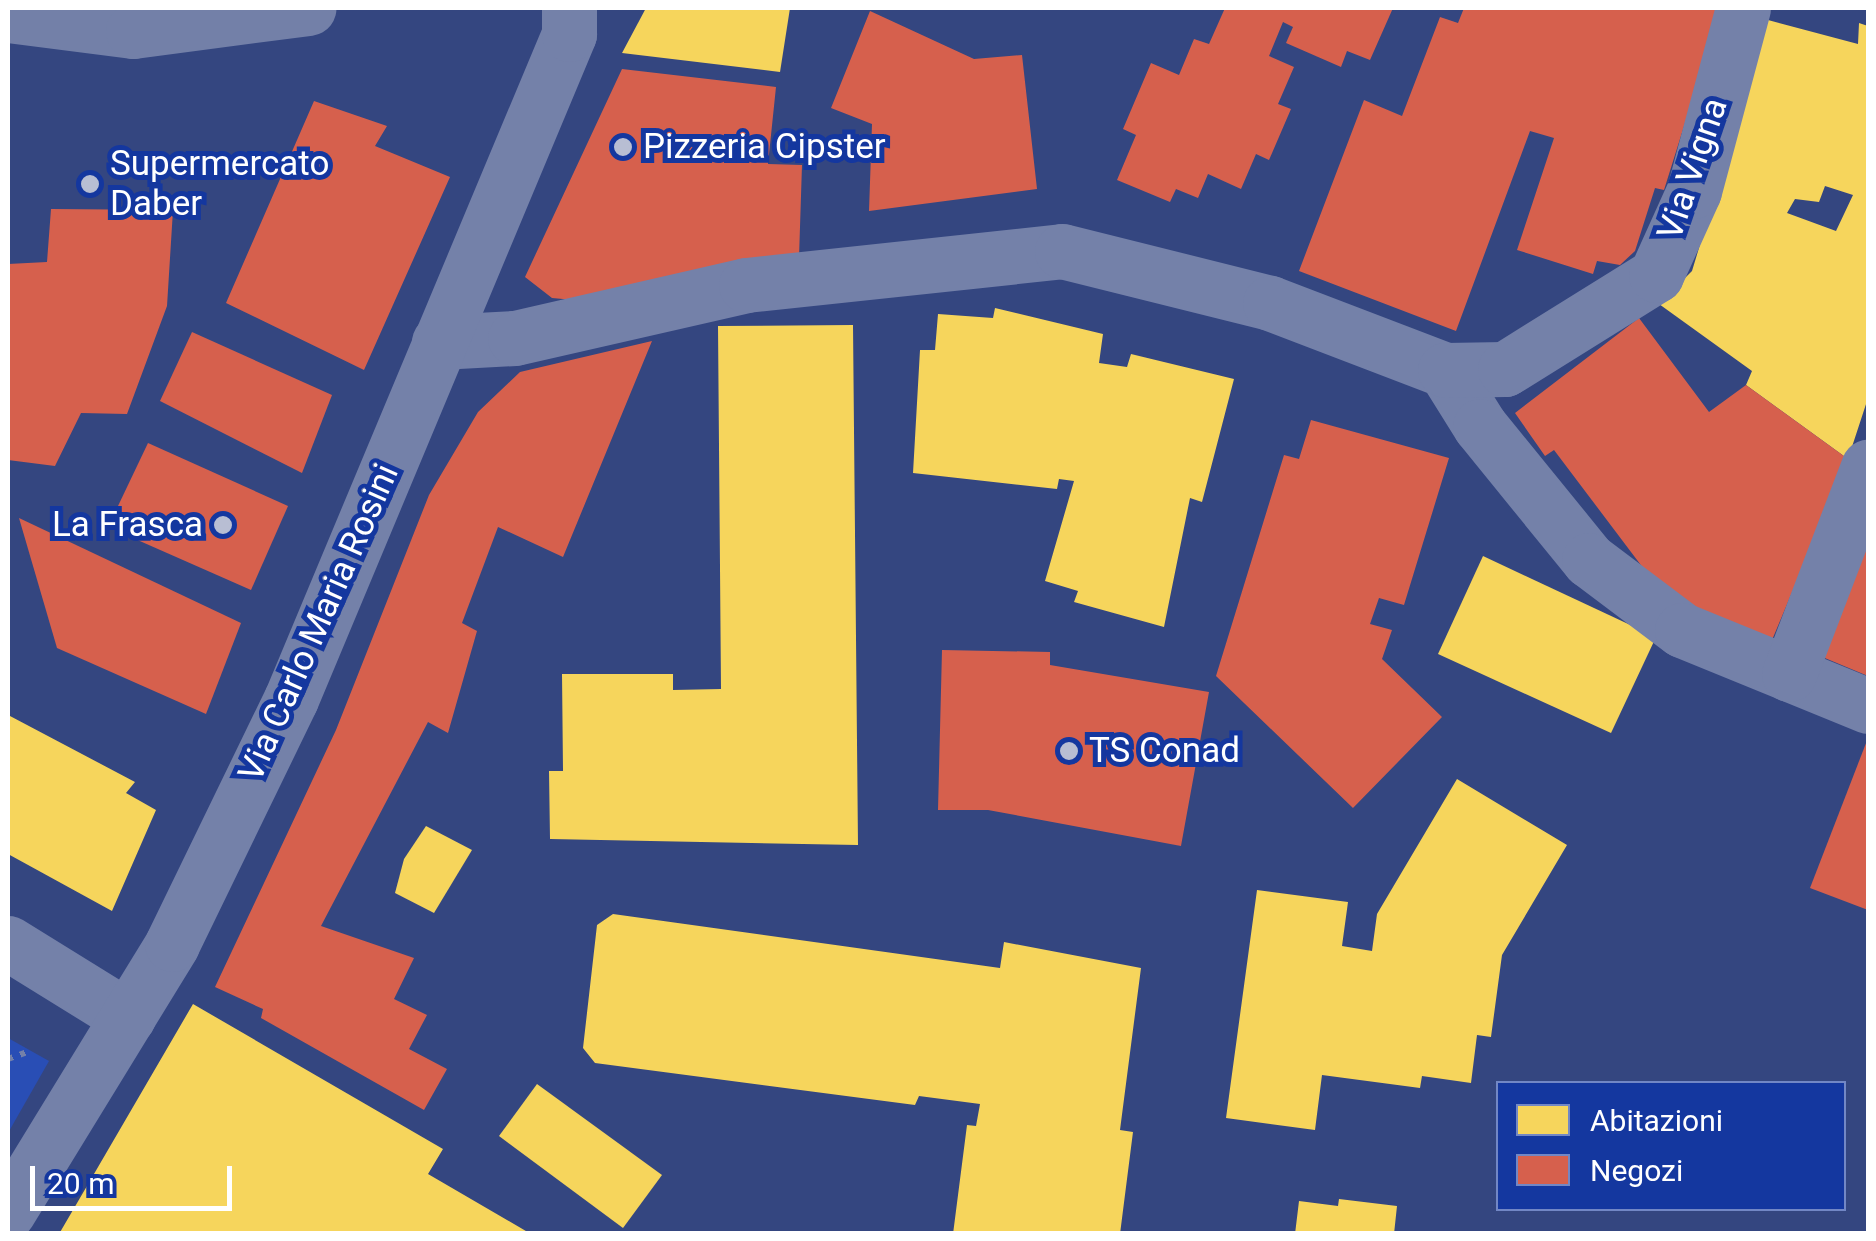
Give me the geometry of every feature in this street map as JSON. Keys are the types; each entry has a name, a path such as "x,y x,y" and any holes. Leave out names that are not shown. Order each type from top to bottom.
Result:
{"main road":[{"path":"8,15 134,31 308,8"}],"street":[{"name":"Via Carlo Maria Rosini","path":"8,1212 172,944 290,699 569,34 569,8"},
{"name":"Via Vigna","path":"1445,370 1506,368 1656,275 1694,191 1743,8"},
{"path":"439,342 515,338 746,285 1062,251 1270,303 1445,370 1480,426 1590,560 1682,630 1868,706"},
{"path":"1789,674 1868,467"},
{"path":"8,943 128,1017"}],"shaded area":[{"path":"8,1038 49,1061 8,1133"}],"building: Abitazioni":[{"path":"646,8 790,8 780,72 622,53"},
{"path":"1768,20 1858,44 1859,23 1868,26 1868,398 1848,459 1746,385 1752,371 1659,304 1692,271","holes":["1825,186 1853,195 1836,231 1787,213 1795,199 1819,202"]},
{"path":"995,308 1103,334 1099,363 1127,367 1131,354 1234,379 1202,502 1190,498 1164,627 1074,602 1078,591 1045,581 1074,481 1059,479 1057,489 913,473 920,350 935,350 938,314 993,318"},
{"path":"853,325 858,845 550,839 549,771 563,771 562,674 673,674 673,690 721,689 718,326"},
{"path":"1483,556 1656,637 1611,733 1438,654"},
{"path":"10,716 135,782 126,793 156,810 112,911 8,854"},
{"path":"1457,779 1567,845 1502,955 1491,1037 1477,1035 1471,1083 1422,1076 1420,1088 1322,1075 1315,1130 1226,1118 1257,890 1348,902 1342,946 1372,951 1377,914"},
{"path":"426,826 472,850 434,913 395,893 404,859"},
{"path":"613,914 1000,968 1004,942 1141,968 1120,1130 1133,1132 1120,1234 953,1234 967,1125 976,1126 980,1104 919,1096 915,1105 595,1063 583,1048 597,925"},
{"path":"193,1004 443,1149 428,1174 531,1234 59,1234"},
{"path":"537,1084 662,1175 623,1228 499,1136"},
{"path":"1339,1199 1397,1206 1394,1234 1295,1234 1299,1201 1338,1206"}],"building: Negozi":[{"path":"1225,8 1393,8 1370,60 1347,51 1341,67 1286,43 1293,27 1283,22 1269,56 1294,67 1278,104 1291,109 1269,160 1256,154 1241,189 1208,174 1198,198 1176,189 1170,202 1117,180 1136,135 1123,129 1151,63 1179,75 1194,39 1209,44"},
{"path":"1464,8 1721,8 1664,190 1655,188 1635,251 1620,265 1597,261 1593,274 1517,250 1554,138 1530,131 1456,331 1299,271 1364,100 1402,116 1440,17 1458,23"},
{"path":"870,11 974,59 1022,55 1037,189 869,211 872,124 831,108"},
{"path":"622,69 776,87 768,164 802,165 799,258 574,300 552,298 525,277"},
{"path":"314,101 387,126 375,146 450,177 364,370 226,303"},
{"path":"51,209 173,210 167,306 127,414 81,413 55,466 8,460 8,264 47,262"},
{"path":"1639,318 1709,412 1746,385 1848,459 1772,640 1668,601 1554,450 1545,456 1515,413"},
{"path":"192,332 332,395 302,473 160,401"},
{"path":"652,341 563,557 498,527 462,623 477,631 448,733 428,722 321,926 414,958 394,999 427,1015 409,1049 447,1069 424,1110 261,1018 263,1009 215,987 336,730 429,495 478,412 520,372"},
{"path":"1311,420 1449,458 1404,605 1379,598 1370,624 1392,630 1382,659 1442,717 1353,808 1216,676 1284,455 1299,459"},
{"path":"148,443 288,506 251,590 108,527"},
{"path":"19,518 241,623 206,714 57,648"},
{"path":"1868,538 1868,676 1820,656"},
{"name":"TS Conad","path":"942,650 1050,652 1050,665 1209,692 1181,846 988,810 938,810"},
{"path":"1868,738 1868,910 1810,888"}],"place":[{"name":"Pizzeria Cipster","path":"623,147"},
{"name":"Supermercato Daber","path":"90,184"},
{"name":"La Frasca","path":"223,525"},
{"name":"TS Conad","path":"1069,751"}]}
